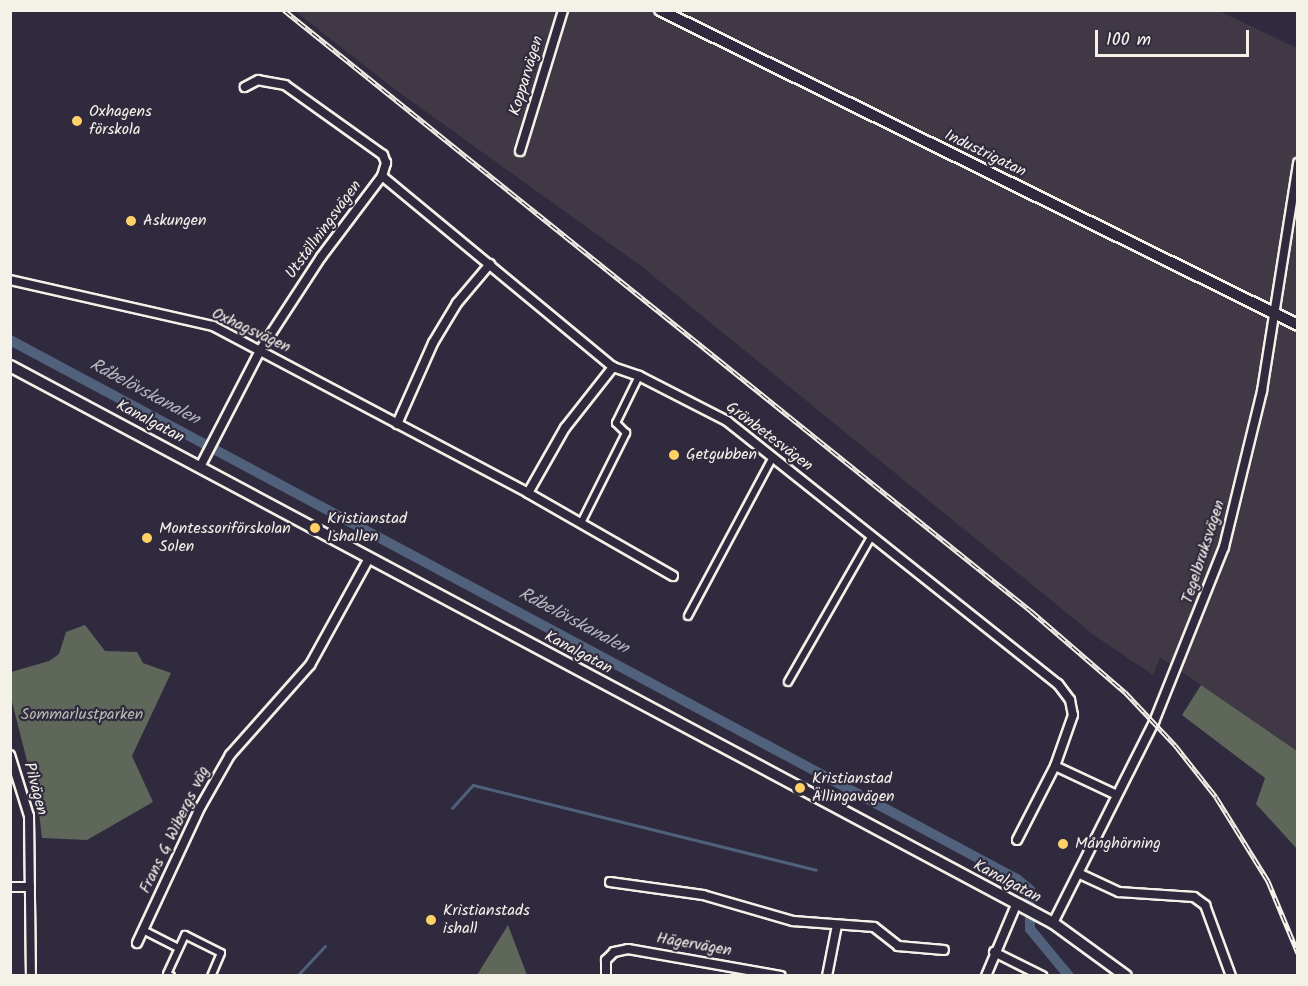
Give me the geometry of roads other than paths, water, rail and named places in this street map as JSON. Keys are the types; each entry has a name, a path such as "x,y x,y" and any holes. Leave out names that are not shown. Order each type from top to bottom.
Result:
{"street":[{"name":"Kopparvägen","path":"520,151 563,10"},
{"name":"Industrigatan","path":"660,10 1298,325"},
{"name":"Utställningsvägen","path":"201,465 261,349 321,257 382,176 386,163 382,155 285,86 258,80 244,87"},
{"name":"Tegelbruksvägen","path":"1053,923 1080,874 1162,703 1224,547 1248,463 1275,314 1298,163"},
{"name":"Grönbetesvägen","path":"382,176 613,367 639,376 727,421 1058,684 1070,700 1073,715 1056,766 1017,840"},
{"path":"397,424 433,343 457,303 490,264"},
{"name":"Oxhagsvägen","path":"10,280 213,326 261,349 528,493 672,576"},
{"name":"Kanalgatan","path":"10,366 201,465 369,558 1053,923 1126,975"},
{"path":"528,493 566,428 613,367"},
{"path":"581,524 626,433 616,423 639,376"},
{"path":"688,616 773,457"},
{"path":"788,682 871,537"},
{"name":"Frans G Wibergs väg","path":"136,943 201,806 230,755 310,665 369,558"},
{"name":"Pilvägen","path":"10,755 29,816 32,975"},
{"path":"1056,766 1117,795"},
{"path":"1080,874 1119,892 1194,897 1205,905 1231,975"},
{"path":"610,882 703,895 793,921 874,927 898,946 908,949 944,950"},
{"path":"10,887 30,887"},
{"path":"986,975 994,952 1021,907"},
{"path":"827,975 837,925"},
{"path":"143,930 178,948"},
{"path":"171,975 167,974 185,935 221,952 211,975"},
{"name":"Hägervägen","path":"606,975 606,960 614,952 628,949 781,975"},
{"path":"994,952 1042,975"}],"waterway":[{"name":"Råbelövskanalen","path":"10,340 1017,879 1030,890 1030,929 1069,976"},
{"path":"452,808 473,785 816,870"},
{"path":"297,976 325,946"}],"railway":[{"path":"284,10 1031,611 1125,692 1175,745 1216,797 1268,881 1298,953"}],"place":[{"name":"Oxhagens förskola","path":"77,121"},
{"name":"Askungen","path":"131,221"},
{"name":"Getgubben","path":"674,455"},
{"name":"Kristianstad Ishallen","path":"315,528"},
{"name":"Montessoriförskolan Solen","path":"147,538"},
{"name":"Kristianstad Ällingavägen","path":"800,788"},
{"name":"Månghörning","path":"1063,844"},
{"name":"Kristianstads ishall","path":"431,920"}],"park label":[{"name":"Sommarlustparken","path":"82,715"}]}
